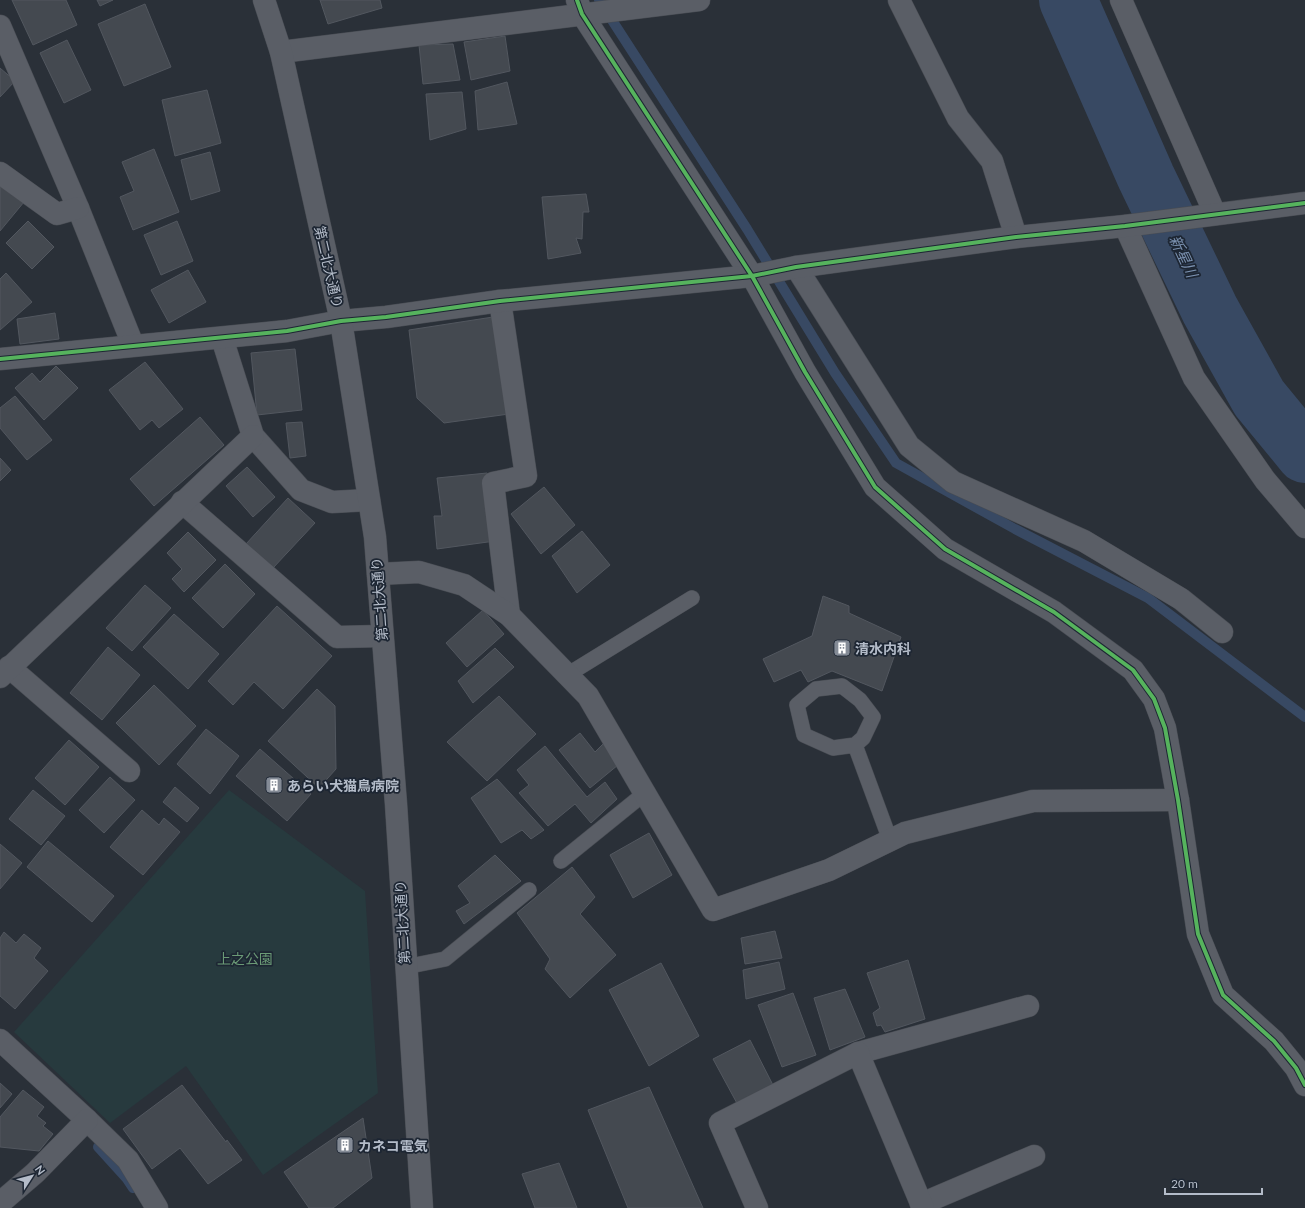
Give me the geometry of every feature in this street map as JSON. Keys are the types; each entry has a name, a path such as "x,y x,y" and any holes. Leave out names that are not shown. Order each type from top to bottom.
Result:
{"street":[{"name":"第二北大通り","path":"264,0 281,52 341,321 375,537 396,804 405,967 422,1208"},
{"path":"281,52 585,9 641,7 699,0"},
{"path":"900,0 958,118 992,161 1016,236"},
{"path":"1121,0 1214,214"},
{"path":"585,9 753,276 805,372 875,487 945,549 1054,612 1133,670 1154,700 1165,728 1178,800 1198,934 1223,995 1274,1041 1296,1068 1305,1085"},
{"path":"0,26 78,208 133,345"},
{"path":"0,173 58,214 78,208"},
{"path":"0,359 287,331 341,321 386,317 500,301 753,276 795,267 1016,236 1126,226 1305,203"},
{"path":"1126,226 1194,378 1265,480 1305,527"},
{"path":"795,267 908,446 954,482 1084,541 1181,599 1222,632"},
{"path":"500,301 526,476 493,483 509,615"},
{"path":"222,338 253,436 301,490 332,502 369,500"},
{"path":"129,772 5,672 253,436"},
{"path":"182,502 337,637 382,636"},
{"path":"378,574 419,572 464,585 509,615 588,696 713,910 829,870 905,833 1033,801 1178,800"},
{"path":"757,1208 720,1123 858,1053 1028,1006"},
{"path":"0,1040 128,1160 157,1208"},
{"path":"858,1053 922,1206 1034,1156"},
{"path":"0,1203 35,1173 87,1120"}],"lane":[{"path":"567,675 692,598"},
{"path":"842,686 860,700 873,717 863,738 855,745 833,748 804,735 797,705 816,689 842,686"},
{"path":"855,745 890,840"},
{"path":"562,861 645,793"},
{"path":"405,967 445,959 530,890"}],"green space":[{"name":"上之公園","path":"229,790 365,891 378,1093 263,1175 186,1066 110,1123 14,1032"}],"building":[{"path":"12,0 66,0 77,25 33,45"},
{"path":"97,0 113,0 100,6"},
{"path":"320,0 380,0 382,8 328,24"},
{"path":"145,4 171,67 124,86 98,24"},
{"path":"505,36 510,71 471,80 464,42"},
{"path":"67,40 91,90 64,103 40,53"},
{"path":"453,44 460,80 423,84 419,45"},
{"path":"0,68 15,81 0,97"},
{"path":"507,82 517,124 478,130 475,91"},
{"path":"207,90 221,143 175,156 162,100"},
{"path":"462,92 466,129 430,140 426,94"},
{"path":"154,149 179,212 133,230 120,197 134,191 122,162"},
{"path":"210,152 220,191 191,200 181,160"},
{"path":"3,185 24,202 0,231 0,188"},
{"path":"586,194 589,212 583,212 582,239 576,238 581,253 548,259 542,197"},
{"path":"28,221 54,247 32,269 6,243"},
{"path":"177,221 193,261 161,275 144,235"},
{"path":"188,270 206,302 169,323 151,290"},
{"path":"6,273 32,302 0,330 0,279"},
{"path":"55,313 59,339 20,344 17,319"},
{"path":"493,317 509,414 444,423 417,398 409,330"},
{"path":"295,349 302,410 257,415 251,353"},
{"path":"145,362 183,409 159,428 152,420 140,430 109,390"},
{"path":"56,366 78,388 44,420 15,388 32,373 40,382"},
{"path":"15,396 52,440 27,460 0,428 0,408"},
{"path":"200,417 224,445 154,506 130,479"},
{"path":"302,422 306,456 290,458 286,423"},
{"path":"0,458 11,470 0,481"},
{"path":"247,467 275,497 253,517 226,486"},
{"path":"487,473 495,541 437,549 434,516 442,516 437,478"},
{"path":"544,487 575,525 541,554 511,514"},
{"path":"288,498 315,523 273,568 246,544"},
{"path":"582,531 610,565 577,593 552,556"},
{"path":"188,532 216,560 184,592 172,579 182,569 167,553"},
{"path":"225,564 255,594 223,628 192,598"},
{"path":"145,585 171,608 132,651 106,628"},
{"name":"清水内科","path":"823,596 849,606 849,613 901,637 882,691 832,671 808,682 801,670 774,682 763,659 812,636"},
{"path":"277,606 332,656 283,709 254,682 233,705 208,681"},
{"path":"483,610 504,634 467,667 446,643"},
{"path":"174,614 219,654 188,689 143,647"},
{"path":"108,647 140,675 102,720 70,693"},
{"path":"495,648 514,667 473,703 458,681"},
{"path":"154,685 196,726 159,765 116,723"},
{"path":"317,689 335,706 336,769 319,788 268,741"},
{"path":"499,696 536,734 487,781 447,742"},
{"path":"206,729 239,756 210,794 177,764"},
{"path":"580,733 595,752 603,744 618,765 590,788 559,750"},
{"path":"69,740 99,767 65,805 35,778"},
{"path":"545,746 587,797 605,782 617,799 591,823 575,804 548,826 519,793 529,785 517,770"},
{"name":"あらい犬猫鳥病院","path":"260,749 311,794 287,821 236,776"},
{"path":"110,777 135,800 104,833 79,810"},
{"path":"497,779 544,830 531,839 522,830 501,843 471,798"},
{"path":"175,787 199,808 187,822 163,802"},
{"path":"33,790 65,816 41,845 9,819"},
{"path":"142,810 159,825 164,818 180,832 143,875 110,847"},
{"path":"649,833 672,875 633,898 610,855"},
{"path":"48,841 114,896 92,922 27,867"},
{"path":"0,844 22,863 0,889"},
{"path":"495,855 521,881 464,924 456,911 470,903 458,886"},
{"path":"572,867 595,897 580,914 616,955 570,998 545,969 550,959 517,913"},
{"path":"775,931 782,958 745,964 741,938"},
{"path":"4,932 16,943 24,934 41,948 34,958 48,971 15,1009 0,996 0,938"},
{"path":"908,960 925,1019 885,1032 881,1025 877,1026 873,1013 880,1008 867,973"},
{"path":"779,962 785,989 746,999 743,970"},
{"path":"661,963 699,1036 649,1066 609,990"},
{"path":"845,989 865,1037 830,1050 814,998"},
{"path":"793,993 816,1055 782,1067 758,1005"},
{"path":"750,1040 775,1089 739,1107 713,1059"},
{"path":"0,1083 12,1094 0,1108"},
{"path":"182,1085 226,1142 227,1140 242,1160 208,1184 180,1148 152,1169 123,1129"},
{"path":"649,1087 703,1208 628,1208 588,1110"},
{"path":"23,1090 44,1107 37,1116 46,1123 43,1126 53,1134 39,1151 0,1147 0,1117"},
{"name":"カネコ電気","path":"363,1118 372,1178 333,1208 309,1208 284,1172"},
{"path":"559,1163 577,1208 535,1208 522,1174"}],"waterway":[{"path":"599,0 747,229 835,373 896,463 1015,529 1148,598 1305,717"},
{"name":"新星川","path":"1068,0 1146,177 1210,310 1259,398 1305,454"},
{"path":"98,1147 127,1179 133,1188"}],"cycle path":[{"path":"577,0 582,14 752,276 805,372 875,487 945,549 1054,612 1133,670 1154,699 1165,728 1178,800 1198,934 1223,995 1274,1041 1296,1068 1305,1085"},
{"path":"0,359 287,331 341,321 386,317 500,301 752,276 796,267 1016,237 1125,226 1305,203"}],"place":[{"name":"清水内科","path":"842,648"},
{"name":"あらい犬猫鳥病院","path":"274,785"},
{"name":"カネコ電気","path":"345,1145"}]}
